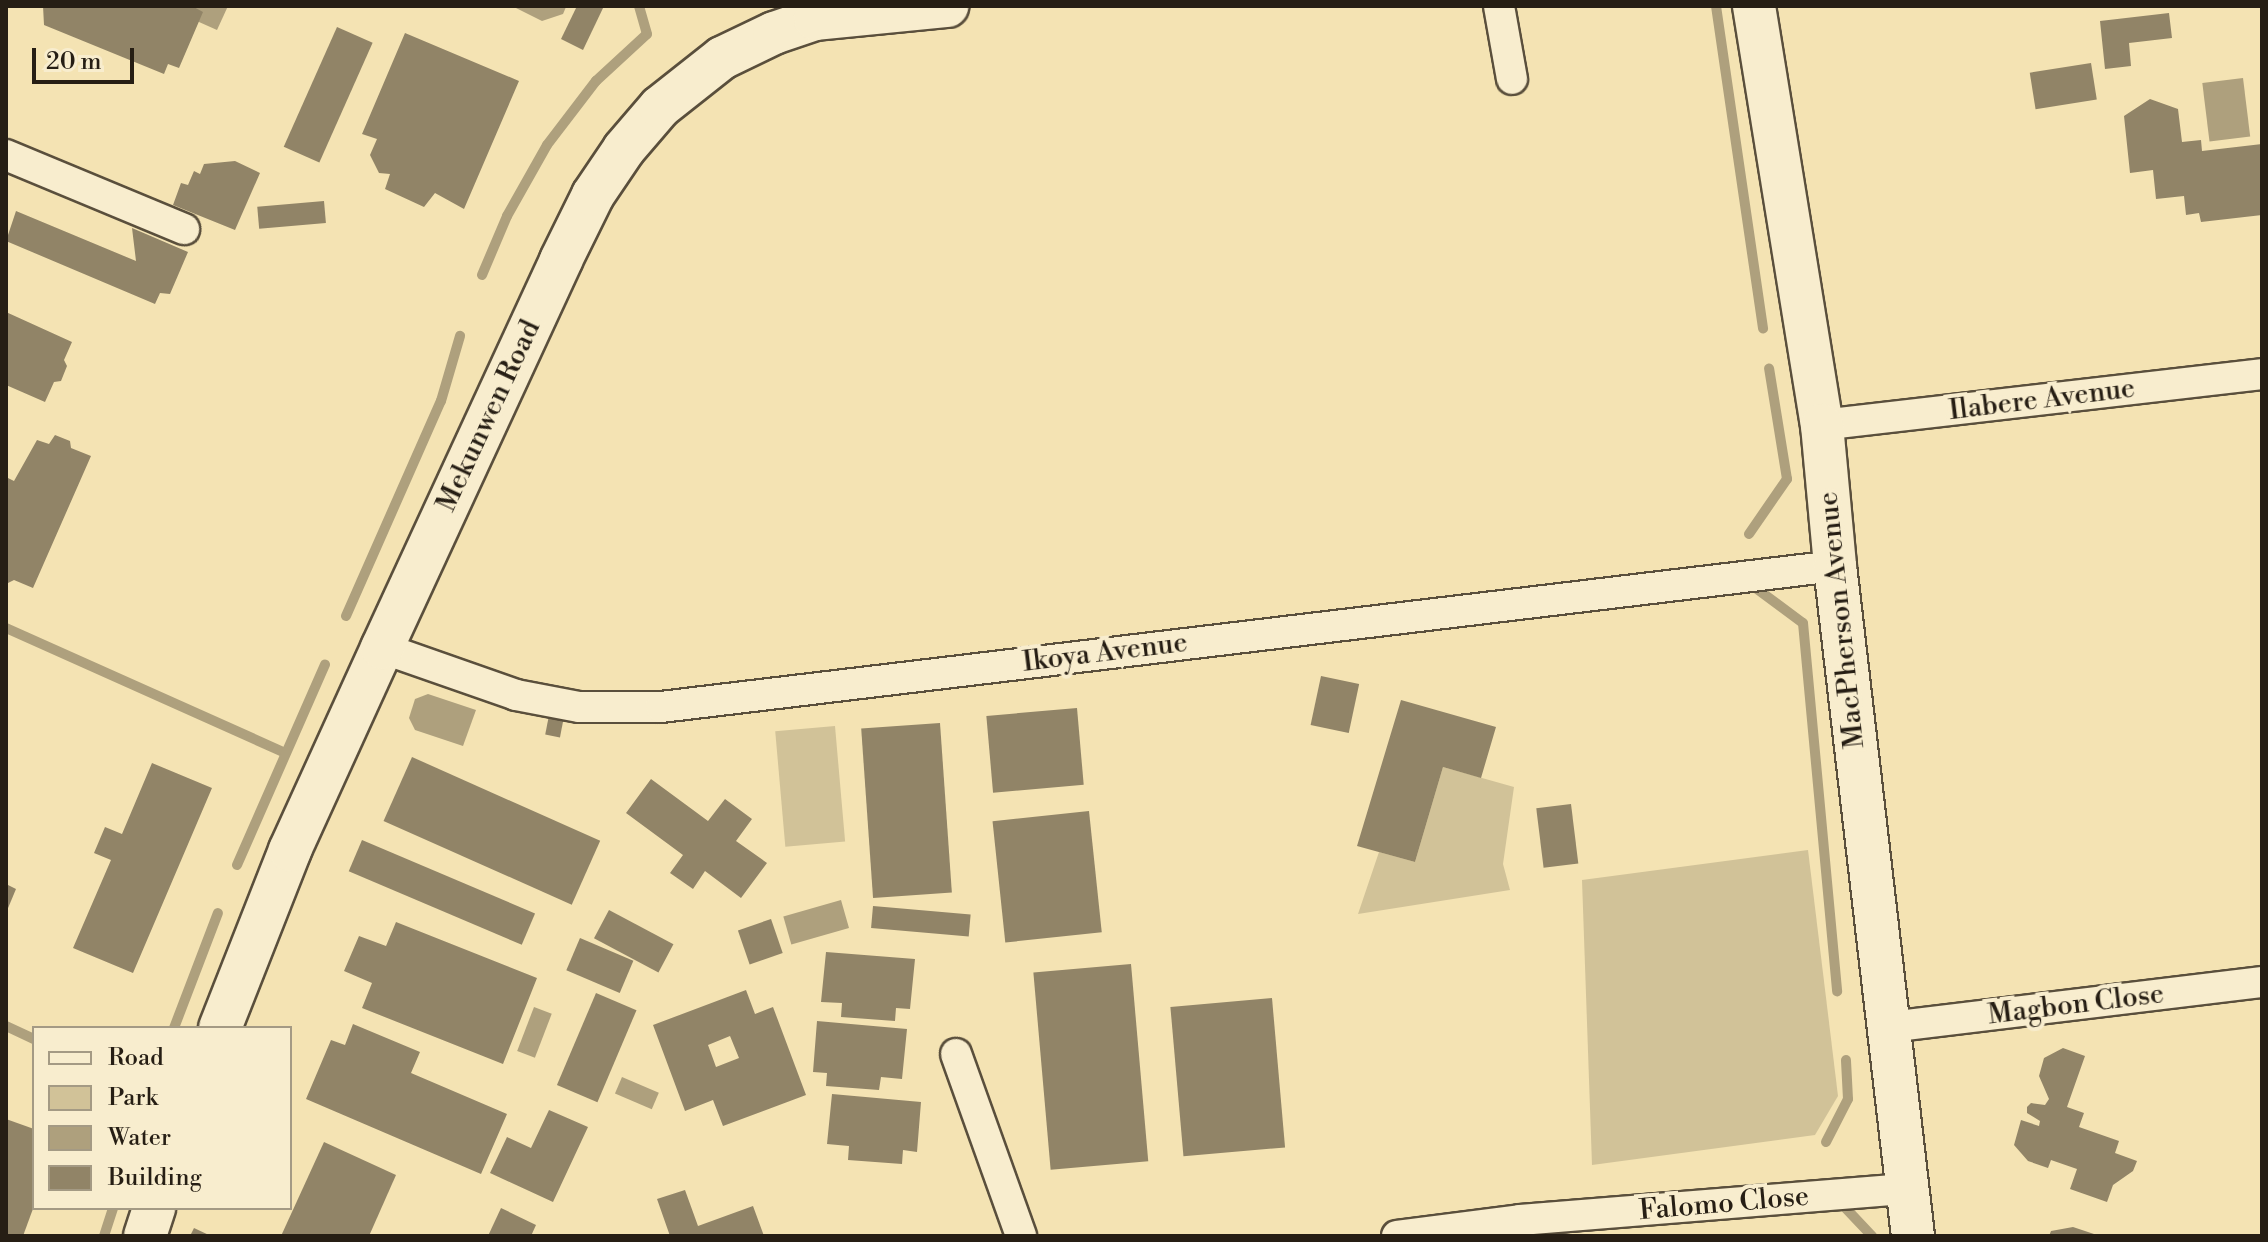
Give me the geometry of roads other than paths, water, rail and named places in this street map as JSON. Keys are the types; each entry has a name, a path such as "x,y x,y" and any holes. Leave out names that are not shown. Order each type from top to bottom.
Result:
{"street":[{"name":"Mekunwen Road","path":"221,1026 290,850 382,648 593,195 624,149 660,107 722,58 788,28 815,19 947,6"},
{"path":"1499,6 1512,79"},
{"name":"MacPherson Avenue","path":"1754,6 1822,425 1835,566 1913,1236"},
{"path":"6,155 184,229"},
{"name":"Ilabere Avenue","path":"1822,425 2262,374"},
{"name":"Ikoya Avenue","path":"382,648 516,695 579,707 661,707 1835,566"},
{"name":"Magbon Close","path":"1889,1027 2262,982"},
{"path":"956,1054 1021,1236"},
{"name":"Falomo Close","path":"1397,1236 1520,1220 1908,1189"},
{"path":"145,1236 153,1210"}],"water":[{"path":"163,6 228,6 217,30"},
{"path":"512,6 566,7 563,14 542,21"},
{"path":"2243,78 2250,137 2209,142 2202,83"},
{"path":"428,694 476,710 463,746 415,730 409,718 415,699"},
{"path":"841,900 849,928 791,944 783,917"},
{"path":"534,1007 552,1014 535,1058 517,1051"},
{"path":"622,1077 659,1093 652,1109 615,1094"}],"waterway":[{"path":"482,275 507,216 547,145 596,81 647,34 639,6"},
{"path":"1716,6 1763,329"},
{"path":"346,616 441,401 460,336"},
{"path":"1749,534 1787,479 1769,368"},
{"path":"1757,589 1803,623 1837,991"},
{"path":"6,628 285,753"},
{"path":"237,865 325,665"},
{"path":"175,1026 218,913"},
{"path":"6,1026 32,1038"},
{"path":"1826,1142 1848,1099 1846,1060"},
{"path":"1838,1200 1872,1236"},
{"path":"104,1236 112,1210"}]}
